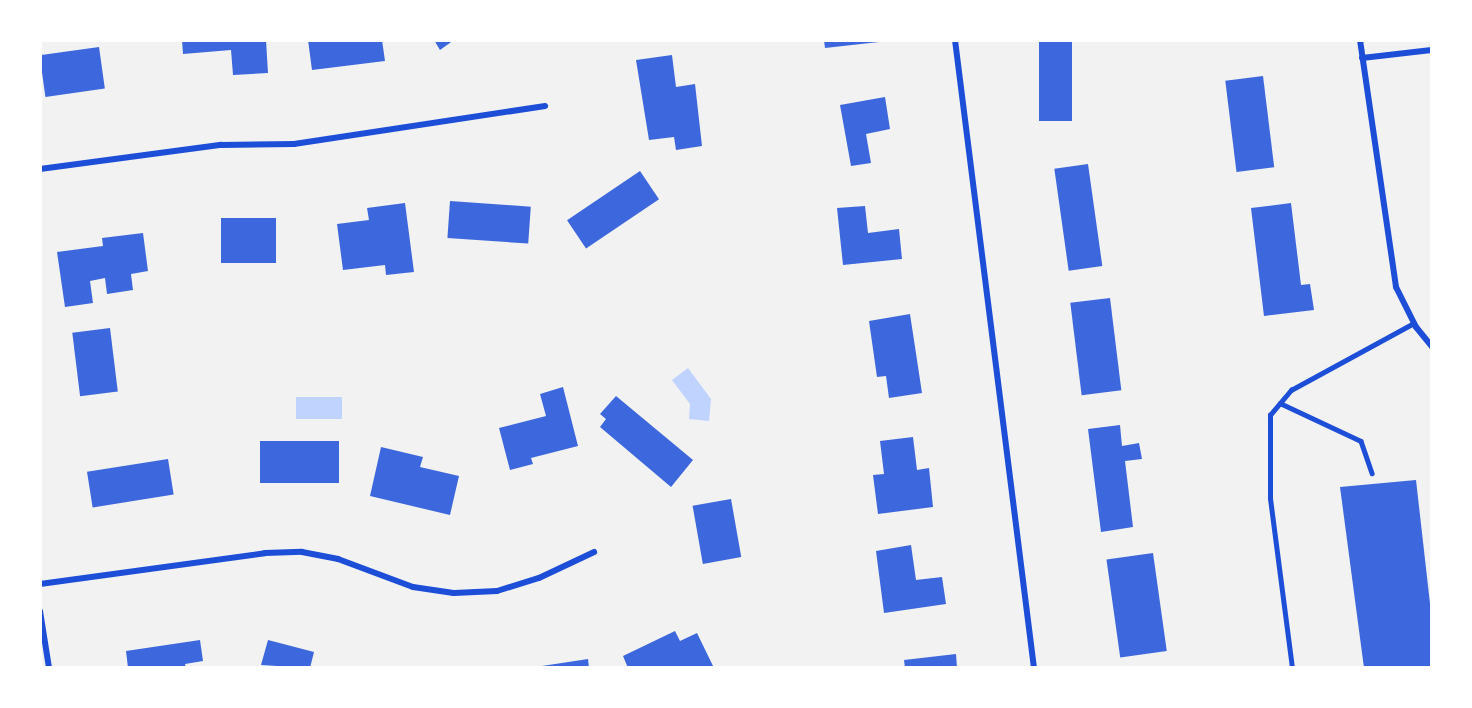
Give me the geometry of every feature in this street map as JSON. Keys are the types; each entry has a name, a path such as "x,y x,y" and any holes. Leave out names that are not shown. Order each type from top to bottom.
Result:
{"street":[{"path":"955,40 1034,668"},
{"path":"1360,40 1387,242 1396,286 1414,323 1431,347"},
{"path":"1362,58 1431,50"},
{"path":"40,169 221,145 294,144 545,106"},
{"path":"40,584 265,553 302,552 338,559 413,587 454,593 497,591 539,579 594,552"},
{"path":"40,611 49,668"}],"lane":[{"path":"1292,668 1270,498 1268,450 1270,414 1291,390 1414,323"},
{"path":"1280,403 1361,441 1372,473"}],"water":[{"path":"688,368 711,399 709,421 689,419 690,404 672,380"},
{"path":"296,397 342,397 342,419 296,419"}],"building":[{"path":"182,40 266,40 268,73 233,75 231,50 183,54"},
{"path":"308,40 382,40 385,61 312,70"},
{"path":"434,40 454,40 440,50"},
{"path":"824,40 879,40 879,42 825,48"},
{"path":"1039,40 1072,40 1072,121 1039,121"},
{"path":"99,47 105,89 45,97 40,55"},
{"path":"672,55 676,87 695,84 702,146 676,150 674,137 649,140 636,60"},
{"path":"1263,76 1274,167 1236,172 1225,81"},
{"path":"885,97 890,129 866,134 871,163 851,166 840,105"},
{"path":"1088,164 1102,266 1069,271 1054,169"},
{"path":"640,171 659,199 586,248 567,220"},
{"path":"450,201 531,207 528,244 447,238"},
{"path":"405,203 414,272 386,275 385,265 343,270 337,224 369,220 367,208"},
{"path":"1291,203 1301,285 1310,284 1314,310 1264,316 1251,208"},
{"path":"865,206 868,233 899,229 902,259 843,265 837,208"},
{"path":"221,218 276,218 276,263 221,263"},
{"path":"143,233 148,271 131,274 133,290 107,294 105,278 90,281 93,303 65,307 57,252 103,246 102,238"},
{"path":"1110,298 1121,390 1082,395 1070,303"},
{"path":"910,314 922,393 889,398 886,376 877,377 869,321"},
{"path":"110,328 118,392 80,396 72,333"},
{"path":"563,387 578,446 531,458 533,464 510,470 499,428 546,416 540,394"},
{"path":"616,396 693,460 671,487 600,427 606,419 600,414"},
{"path":"1120,425 1122,446 1139,443 1142,459 1125,461 1133,527 1101,532 1088,429"},
{"path":"913,437 917,470 929,468 933,507 878,514 873,475 884,474 880,441"},
{"path":"260,441 339,441 339,483 260,483"},
{"path":"381,447 423,457 420,467 459,476 450,515 370,496"},
{"path":"168,459 174,495 93,507 87,472"},
{"path":"1416,480 1432,621 1432,668 1364,668 1340,487"},
{"path":"731,499 741,557 703,564 693,506"},
{"path":"911,545 916,580 942,577 946,604 884,613 876,551"},
{"path":"1153,553 1167,651 1120,658 1106,560"},
{"path":"675,631 680,641 697,633 714,668 628,668 623,656"},
{"path":"200,640 203,661 185,664 186,668 128,668 126,651"},
{"path":"268,640 314,652 310,668 261,665"},
{"path":"956,654 957,668 905,668 904,660"},
{"path":"588,659 589,668 542,668 542,666"}]}
